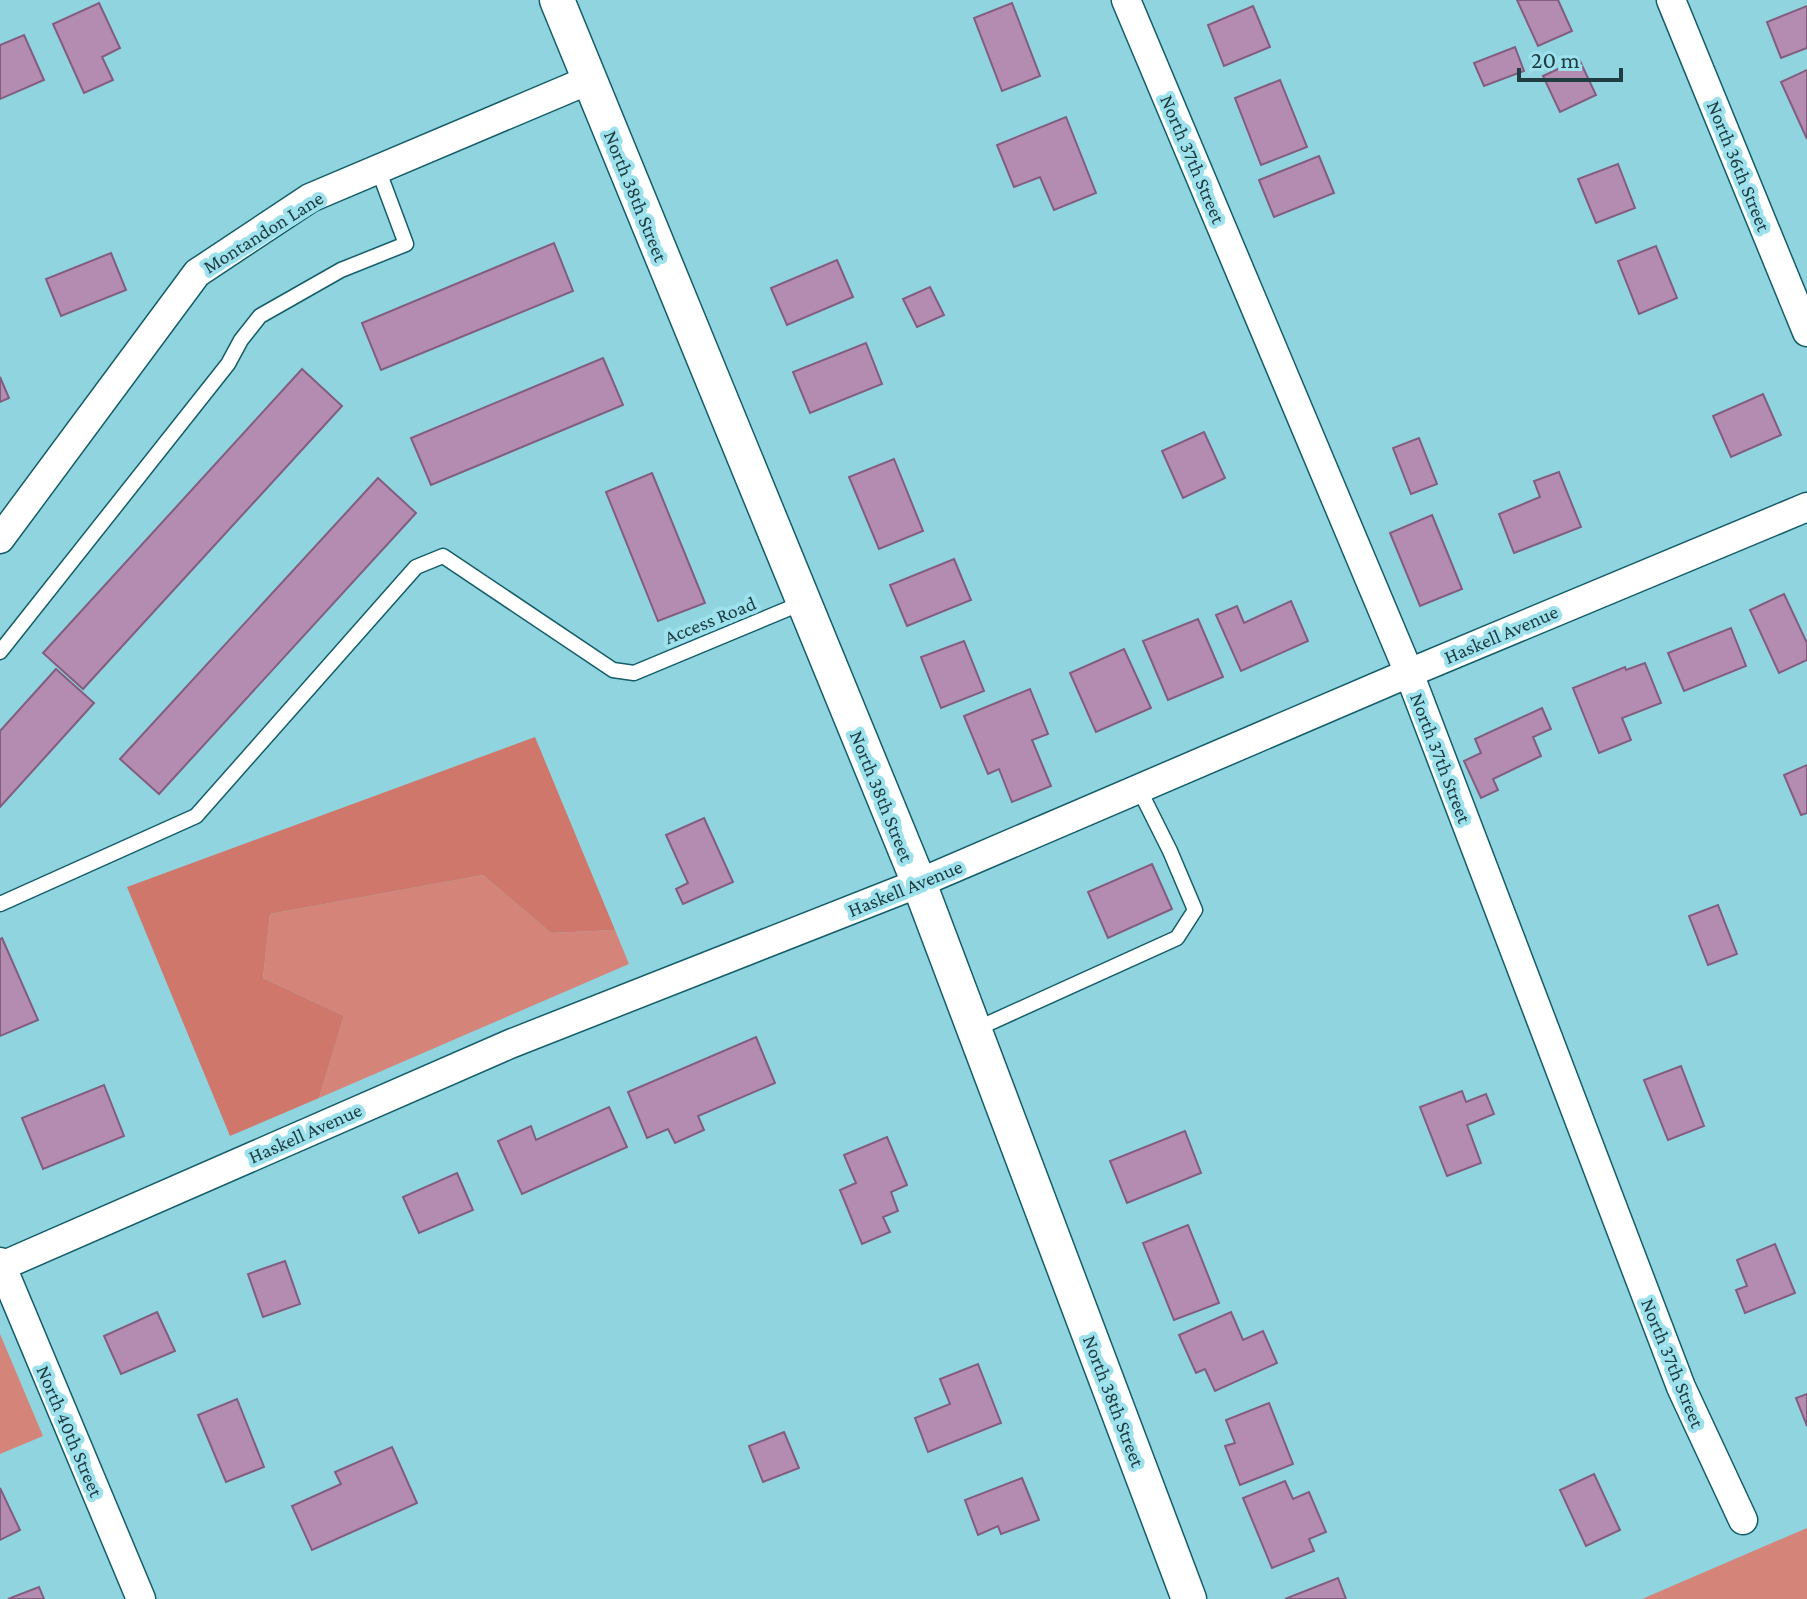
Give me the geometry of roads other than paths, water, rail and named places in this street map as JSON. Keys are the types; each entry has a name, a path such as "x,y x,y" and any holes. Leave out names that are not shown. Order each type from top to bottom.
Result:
{"street":[{"name":"North 38th Street","path":"557,0 919,883 1189,1599"},
{"name":"North 37th Street","path":"1126,0 1409,673 1681,1387 1743,1520"},
{"name":"North 36th Street","path":"1671,0 1807,332"},
{"name":"Montandon Lane","path":"0,539 197,273 310,198 589,80"},
{"name":"Haskell Avenue","path":"1,1264 510,1044 919,883 1807,507"},
{"name":"North 40th Street","path":"1,1264 141,1599"}],"lane":[{"path":"0,652 228,364 241,340 260,316 341,270 406,244 378,169"},
{"name":"Access Road","path":"0,904 196,816 416,567 443,556 613,670 634,673 802,603"},
{"path":"974,1030 1177,938 1195,910 1139,789"}]}
